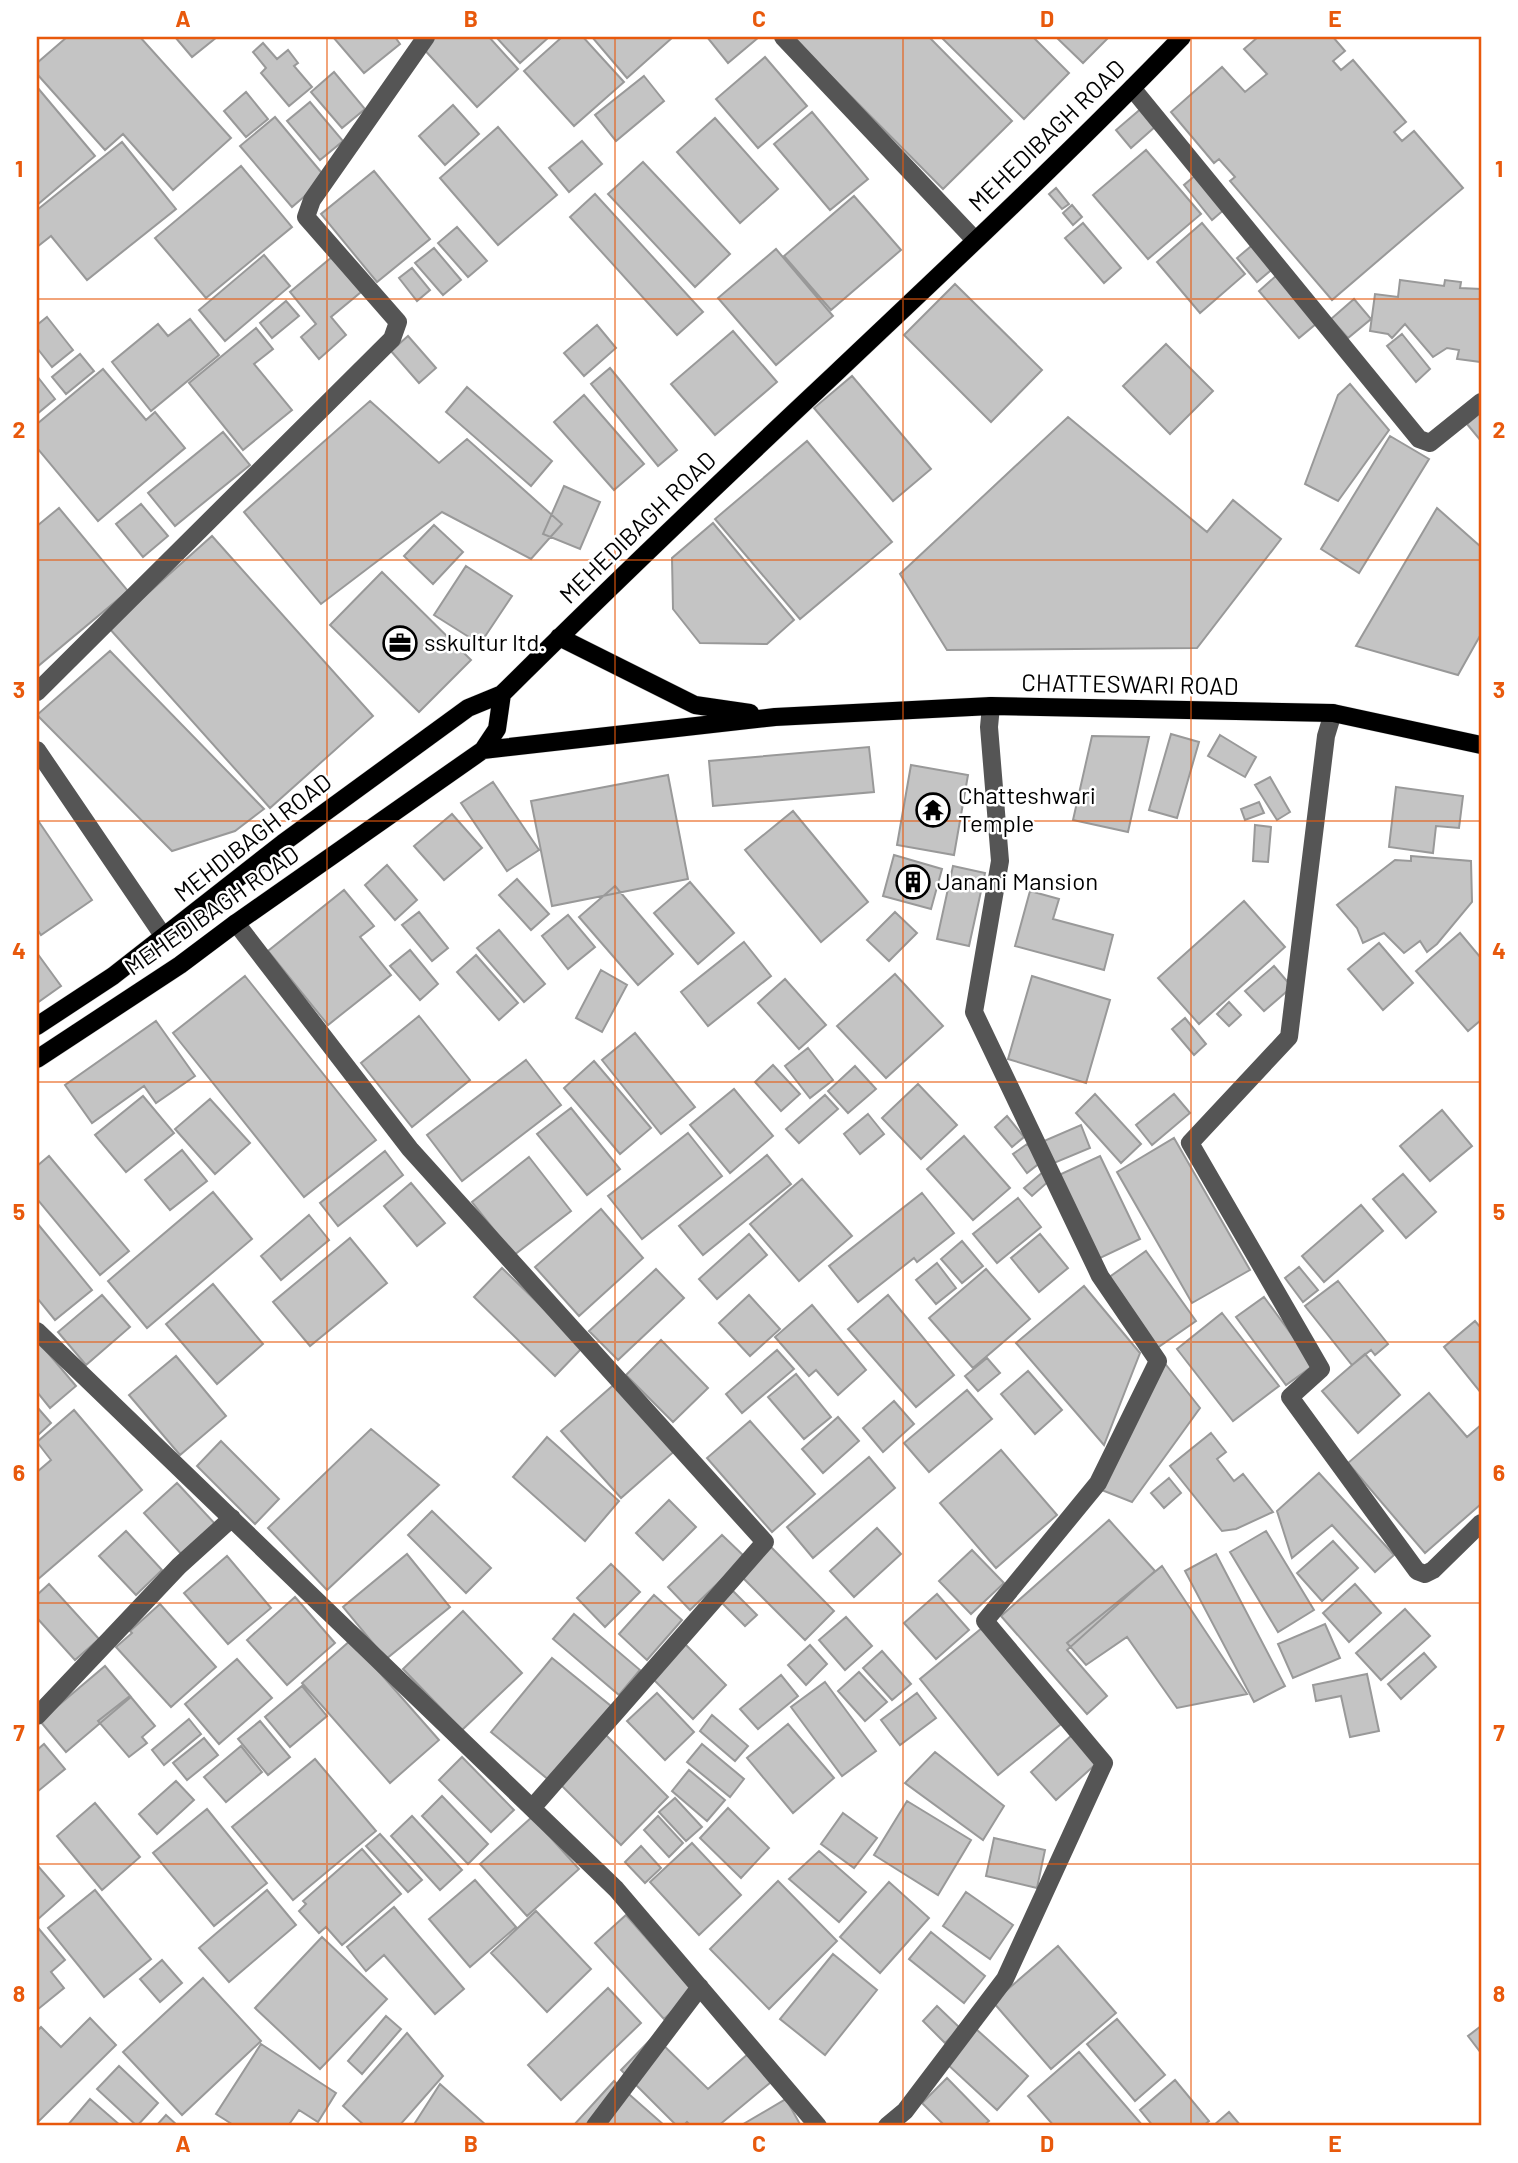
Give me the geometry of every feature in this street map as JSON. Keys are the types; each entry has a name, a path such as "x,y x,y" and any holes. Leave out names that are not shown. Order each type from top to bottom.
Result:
{"main road":[{"name":"MEHEDIBAGH ROAD","path":"37,1059 180,965 483,750 497,729 502,694 975,240 1182,37"},
{"name":"CHATTESWARI ROAD","path":"559,637 695,705 775,717"},
{"name":"MEHDIBAGH ROAD","path":"37,1026 113,976 283,843 468,708 502,694"},
{"name":"CHATTESWARI ROAD","path":"483,750 775,717 991,706 1333,713 1481,746"}],"street":[{"path":"37,692 393,339 398,322 306,217 312,200 426,37"},
{"path":"783,37 975,240"},
{"path":"1132,88 1419,439 1430,443 1481,402"},
{"path":"887,2126 905,2111 1005,1979 1104,1763 985,1621 1098,1483 1158,1361 1100,1276 974,1012 1000,861 989,727 991,706"},
{"path":"1333,713 1326,736 1289,1037 1190,1143 1321,1369 1290,1397 1417,1571 1425,1574 1433,1570 1481,1523"},
{"path":"37,750 164,937"},
{"path":"236,923 410,1149 765,1542 532,1808"},
{"path":"37,1331 617,1889 818,2126"},
{"path":"37,1716 179,1566 232,1518"},
{"path":"596,2126 700,1987"}],"building":[{"path":"67,37 140,37 231,138 173,190 123,134 105,150 37,74 37,63"},
{"path":"175,37 217,37 192,57"},
{"path":"333,37 395,37 400,44 364,73"},
{"path":"429,37 489,37 518,69 477,107 420,45"},
{"path":"496,37 549,37 520,63"},
{"path":"562,37 583,37 624,82 574,126 524,71"},
{"path":"592,37 673,37 627,78"},
{"path":"707,37 759,37 728,63"},
{"path":"792,37 929,37 1012,121 943,189"},
{"path":"941,37 1033,37 1069,73 1024,119"},
{"path":"1056,37 1109,37 1083,63"},
{"path":"1258,37 1333,37 1345,51 1333,61 1341,70 1353,60 1406,122 1394,132 1402,141 1414,131 1463,188 1332,300 1230,181 1235,177 1219,159 1214,163 1171,112 1222,67 1245,92 1267,74 1244,49"},
{"path":"263,43 277,59 288,50 298,63 294,66 312,87 289,106 261,73 266,68 253,52"},
{"path":"765,57 807,106 758,148 716,99"},
{"path":"334,72 365,109 342,128 311,92"},
{"path":"644,76 664,101 616,141 595,115"},
{"path":"37,87 95,156 37,205"},
{"path":"246,92 268,119 246,137 224,111"},
{"path":"310,102 343,141 320,160 287,121"},
{"path":"453,105 479,134 445,165 419,136"},
{"path":"1143,107 1157,125 1131,148 1116,130"},
{"path":"812,112 868,179 830,210 774,144"},
{"path":"275,117 326,178 292,207 240,146"},
{"path":"715,118 778,189 740,223 677,152"},
{"path":"498,127 557,195 498,245 440,178"},
{"path":"582,141 602,164 569,192 549,168"},
{"path":"122,142 176,209 87,280 51,236 37,247 37,210"},
{"path":"1146,150 1201,214 1148,259 1093,195"},
{"path":"643,162 730,254 695,287 608,194"},
{"path":"241,166 292,227 206,298 155,238"},
{"path":"374,171 430,239 377,282 321,214"},
{"path":"1197,174 1226,208 1212,220 1184,185"},
{"path":"1056,188 1069,204 1062,209 1049,194"},
{"path":"595,194 703,312 677,335 570,217"},
{"path":"854,196 901,250 831,310 784,256"},
{"path":"1072,205 1082,217 1073,225 1063,213"},
{"path":"1083,223 1121,268 1104,283 1065,238"},
{"path":"1202,223 1245,274 1200,313 1157,262"},
{"path":"457,227 487,261 468,277 438,243"},
{"path":"1256,242 1276,266 1257,282 1237,258"},
{"path":"434,248 461,280 443,295 415,263"},
{"path":"776,249 833,316 776,365 718,298"},
{"path":"264,255 290,286 225,341 199,310"},
{"path":"332,257 361,292 331,317 346,335 319,359 301,337 316,324 290,292"},
{"path":"412,268 430,290 417,301 399,278"},
{"path":"1277,275 1317,323 1299,338 1259,291"},
{"path":"1400,280 1444,286 1445,280 1461,282 1460,288 1481,289 1481,362 1457,359 1459,350 1447,348 1433,357 1405,324 1392,338 1388,334 1370,331 1375,294 1398,297"},
{"path":"955,284 1042,370 991,422 904,335"},
{"path":"1354,299 1371,319 1348,338 1331,319"},
{"path":"286,301 299,316 272,338 260,323"},
{"path":"47,317 73,350 52,367 37,348 37,325"},
{"path":"190,319 219,355 151,411 112,362 158,324 168,336"},
{"path":"597,325 616,348 584,376 564,353"},
{"path":"256,328 273,349 254,364 292,410 243,450 189,383"},
{"path":"733,331 777,382 715,435 671,384"},
{"path":"1402,334 1430,369 1416,382 1387,346"},
{"path":"408,336 436,368 419,383 391,351"},
{"path":"1166,344 1213,391 1170,434 1123,386"},
{"path":"80,354 94,371 66,394 52,377"},
{"path":"610,368 677,450 658,466 591,384"},
{"path":"103,369 146,420 155,412 185,448 98,521 37,448 37,424"},
{"path":"37,376 55,399 37,414"},
{"path":"852,376 931,469 893,501 814,408"},
{"path":"1350,384 1389,430 1338,501 1305,484 1338,395"},
{"path":"467,387 552,461 531,486 446,412"},
{"path":"584,395 644,464 614,490 554,422"},
{"path":"370,401 439,463 467,439 562,524 531,559 442,512 321,604 244,512"},
{"path":"1481,412 1481,441 1467,424"},
{"path":"1068,417 1207,532 1233,500 1281,539 1197,648 947,650 900,574"},
{"path":"223,432 250,465 175,526 148,493"},
{"path":"1390,436 1429,459 1359,573 1321,549"},
{"path":"807,441 892,542 800,619 715,519"},
{"path":"564,486 600,502 580,549 543,534"},
{"path":"141,504 168,536 143,557 116,524"},
{"path":"59,508 128,591 37,667 37,526"},
{"path":"1437,508 1481,547 1481,634 1458,675 1356,646"},
{"path":"713,523 794,620 767,644 700,643 673,609 672,558"},
{"path":"434,525 463,552 433,584 404,556"},
{"path":"212,536 373,716 270,808 109,628"},
{"path":"466,566 512,596 480,644 434,615"},
{"name":"sskultur ltd.","path":"382,572 471,660 419,712 330,625"},
{"path":"110,651 264,809 235,831 172,851 37,715"},
{"path":"1171,734 1199,742 1177,818 1149,810"},
{"path":"1220,735 1256,757 1245,777 1208,756"},
{"path":"1092,736 1149,737 1128,832 1073,820"},
{"path":"869,747 874,792 713,806 709,761"},
{"name":"Chatteshwari Temple","path":"911,765 968,775 954,855 897,845"},
{"path":"668,775 688,879 552,906 531,801"},
{"path":"1270,777 1290,812 1277,820 1255,785"},
{"path":"493,782 539,850 507,871 461,803"},
{"path":"1396,787 1463,796 1459,828 1436,826 1433,853 1389,847"},
{"path":"1259,802 1264,813 1245,820 1241,809"},
{"path":"793,811 868,902 821,942 745,850"},
{"path":"452,814 482,848 444,880 414,846"},
{"path":"37,819 92,900 41,935 37,929"},
{"path":"1255,825 1271,827 1268,862 1253,861"},
{"name":"Janani Mansion","path":"894,855 942,869 931,909 883,896"},
{"path":"1411,856 1471,861 1472,902 1427,952 1420,941 1404,953 1384,933 1363,943 1357,928 1337,905 1395,860 1411,861"},
{"path":"387,865 417,900 395,920 365,885"},
{"path":"953,866 985,873 969,946 937,939"},
{"path":"517,879 549,914 531,930 499,895"},
{"path":"690,882 734,933 698,964 654,913"},
{"path":"615,886 673,954 638,985 579,917"},
{"path":"344,890 374,926 360,937 391,975 328,1025 268,951"},
{"path":"1030,891 1059,899 1053,919 1113,935 1104,970 1015,946"},
{"path":"1244,901 1285,947 1199,1024 1158,978"},
{"path":"419,912 448,948 432,961 402,925"},
{"path":"895,912 917,933 889,961 867,940"},
{"path":"568,915 595,947 568,969 542,936"},
{"path":"499,930 545,984 524,1002 477,948"},
{"path":"1460,933 1481,958 1481,1020 1468,1031 1416,971"},
{"path":"744,942 771,976 708,1026 681,992"},
{"path":"1379,943 1413,983 1383,1010 1348,969"},
{"path":"410,950 438,984 420,1000 390,966"},
{"path":"37,953 61,986 37,1003"},
{"path":"476,955 518,1003 499,1020 457,972"},
{"path":"1274,966 1292,987 1264,1011 1245,991"},
{"path":"601,970 627,985 602,1032 576,1018"},
{"path":"895,974 943,1026 886,1078 837,1026"},
{"path":"245,976 376,1140 304,1197 173,1033"},
{"path":"1032,976 1110,1000 1086,1083 1008,1059"},
{"path":"785,979 826,1025 799,1049 758,1003"},
{"path":"1229,1002 1241,1015 1229,1026 1217,1014"},
{"path":"419,1016 470,1080 412,1127 361,1063"},
{"path":"1185,1018 1206,1044 1194,1055 1172,1029"},
{"path":"156,1021 195,1076 156,1103 144,1086 92,1123 65,1085"},
{"path":"635,1033 695,1107 661,1134 602,1060"},
{"path":"808,1048 833,1080 810,1098 785,1066"},
{"path":"526,1060 561,1105 462,1181 427,1135"},
{"path":"594,1061 651,1128 620,1154 564,1088"},
{"path":"773,1065 800,1094 781,1111 755,1082"},
{"path":"855,1066 876,1089 848,1113 828,1091"},
{"path":"918,1084 957,1125 921,1159 882,1118"},
{"path":"734,1089 773,1136 730,1173 690,1125"},
{"path":"1095,1094 1141,1144 1121,1163 1076,1113"},
{"path":"1174,1094 1190,1113 1152,1145 1136,1125"},
{"path":"825,1095 838,1109 799,1143 786,1129"},
{"path":"143,1096 174,1133 126,1172 95,1135"},
{"path":"210,1099 250,1143 215,1174 175,1129"},
{"path":"571,1108 620,1169 587,1195 537,1134"},
{"path":"1442,1110 1472,1146 1430,1181 1400,1146"},
{"path":"868,1114 884,1134 860,1154 844,1134"},
{"path":"1007,1116 1024,1137 1012,1147 995,1127"},
{"path":"1081,1125 1090,1148 1054,1163 1044,1141"},
{"path":"688,1133 722,1176 642,1239 608,1196"},
{"path":"964,1136 1010,1188 973,1220 927,1169"},
{"path":"1174,1138 1250,1270 1192,1303 1117,1172"},
{"path":"1027,1144 1041,1162 1027,1173 1013,1154"},
{"path":"182,1150 207,1181 170,1210 145,1180"},
{"path":"385,1151 403,1175 338,1226 320,1203"},
{"path":"767,1155 791,1184 703,1255 679,1226"},
{"path":"49,1156 129,1251 100,1275 37,1199 37,1166"},
{"path":"1100,1156 1140,1239 1098,1259 1059,1175"},
{"path":"529,1157 571,1211 514,1255 472,1202"},
{"path":"1043,1172 1050,1180 1032,1196 1024,1188"},
{"path":"1403,1174 1436,1212 1406,1238 1373,1199"},
{"path":"802,1179 852,1236 799,1281 750,1224"},
{"path":"411,1183 445,1223 417,1246 384,1206"},
{"path":"213,1192 252,1239 147,1328 108,1281"},
{"path":"922,1193 954,1233 917,1262 914,1258 858,1302 829,1266"},
{"path":"1018,1198 1041,1227 997,1263 973,1234"},
{"path":"1361,1205 1383,1231 1324,1282 1302,1256"},
{"path":"601,1209 643,1258 579,1316 535,1267"},
{"path":"309,1215 329,1240 281,1280 261,1256"},
{"path":"37,1223 92,1290 55,1320 37,1298"},
{"path":"749,1234 767,1255 717,1299 699,1279"},
{"path":"1040,1234 1068,1268 1039,1292 1011,1258"},
{"path":"350,1238 387,1283 310,1346 273,1302"},
{"path":"962,1241 983,1266 962,1283 941,1259"},
{"path":"1146,1251 1196,1321 1157,1348 1108,1278"},
{"path":"937,1263 956,1288 936,1304 916,1280"},
{"path":"1299,1267 1318,1290 1303,1302 1285,1278"},
{"path":"502,1268 583,1347 555,1376 474,1297"},
{"path":"656,1269 684,1298 618,1360 589,1331"},
{"path":"986,1269 1030,1319 973,1368 929,1318"},
{"path":"1338,1281 1388,1344 1375,1355 1371,1350 1352,1365 1305,1306"},
{"path":"213,1284 263,1344 217,1384 166,1324"},
{"path":"1084,1286 1140,1353 1104,1445 1016,1343"},
{"path":"102,1295 130,1327 86,1365 58,1332"},
{"path":"749,1295 780,1329 750,1356 719,1323"},
{"path":"888,1295 954,1375 916,1407 848,1329"},
{"path":"1264,1297 1314,1365 1286,1385 1236,1317"},
{"path":"812,1305 866,1370 838,1395 816,1370 809,1376 775,1337"},
{"path":"1222,1313 1279,1386 1233,1421 1177,1349"},
{"path":"1475,1321 1481,1328 1481,1393 1444,1347"},
{"path":"37,1340 76,1386 50,1408 37,1392"},
{"path":"661,1340 708,1388 673,1422 626,1375"},
{"path":"777,1350 794,1369 742,1413 726,1394"},
{"path":"1365,1354 1400,1395 1358,1433 1322,1391"},
{"path":"176,1356 226,1416 180,1455 129,1395"},
{"path":"987,1358 1000,1373 978,1391 965,1376"},
{"path":"1163,1361 1200,1408 1132,1502 1099,1489"},
{"path":"1028,1371 1062,1410 1035,1434 1001,1394"},
{"path":"796,1374 831,1417 804,1439 768,1397"},
{"path":"618,1381 678,1448 621,1498 561,1431"},
{"path":"967,1390 992,1419 929,1472 904,1443"},
{"path":"1429,1393 1467,1437 1481,1425 1481,1504 1425,1553 1348,1463"},
{"path":"894,1401 914,1424 883,1452 863,1428"},
{"path":"37,1407 51,1423 37,1436"},
{"path":"74,1410 142,1490 37,1580 37,1472 51,1460 37,1442"},
{"path":"838,1417 859,1441 823,1473 802,1449"},
{"path":"750,1421 815,1494 772,1532 707,1458"},
{"path":"371,1429 439,1485 327,1590 268,1528"},
{"path":"1211,1433 1226,1452 1217,1459 1234,1481 1243,1474 1273,1512 1236,1529 1222,1531 1170,1466"},
{"path":"547,1437 619,1501 585,1541 513,1477"},
{"path":"221,1441 279,1499 255,1524 197,1466"},
{"path":"1001,1450 1057,1515 996,1568 940,1503"},
{"path":"869,1457 895,1488 813,1558 787,1527"},
{"path":"1319,1473 1394,1555 1375,1572 1332,1525 1292,1558 1277,1511"},
{"path":"1169,1478 1181,1493 1164,1508 1151,1493"},
{"path":"177,1483 217,1526 184,1557 144,1513"},
{"path":"669,1500 696,1527 663,1560 636,1533"},
{"path":"432,1511 491,1568 466,1593 408,1535"},
{"path":"1109,1520 1155,1571 1067,1650 1107,1696 1087,1714 1001,1616"},
{"path":"877,1528 901,1554 854,1597 830,1571"},
{"path":"126,1531 162,1570 136,1595 99,1556"},
{"path":"1266,1531 1314,1610 1278,1632 1230,1552"},
{"path":"722,1535 745,1557 690,1610 668,1587"},
{"path":"1333,1541 1358,1568 1322,1601 1297,1573"},
{"path":"771,1547 834,1611 805,1640 741,1576"},
{"path":"972,1550 1004,1583 971,1614 939,1581"},
{"path":"407,1554 450,1607 386,1659 343,1607"},
{"path":"1216,1554 1285,1686 1254,1702 1185,1571"},
{"path":"227,1556 271,1608 228,1644 184,1593"},
{"path":"611,1564 640,1592 605,1627 577,1598"},
{"path":"1162,1566 1247,1694 1177,1708 1127,1637 1086,1665 1067,1643"},
{"path":"49,1584 99,1639 75,1660 37,1618 37,1595"},
{"path":"1355,1584 1381,1613 1349,1642 1323,1613"},
{"path":"733,1591 757,1615 745,1626 721,1602"},
{"path":"937,1594 969,1630 936,1659 904,1623"},
{"path":"654,1595 682,1620 647,1660 619,1634"},
{"path":"295,1597 335,1643 287,1685 247,1640"},
{"path":"160,1604 216,1667 171,1707 116,1647"},
{"path":"1405,1609 1430,1636 1381,1680 1356,1653"},
{"path":"463,1611 522,1673 462,1730 403,1669"},
{"path":"574,1614 640,1670 619,1695 553,1639"},
{"path":"846,1617 872,1646 845,1670 819,1640"},
{"path":"1325,1624 1340,1658 1293,1678 1278,1644"},
{"path":"982,1628 1061,1724 998,1775 920,1679"},
{"path":"351,1640 439,1740 390,1783 302,1683"},
{"path":"684,1643 726,1685 693,1719 651,1677"},
{"path":"810,1645 827,1664 806,1685 788,1665"},
{"path":"882,1651 911,1684 892,1700 863,1668"},
{"path":"1424,1653 1436,1667 1401,1699 1388,1684"},
{"path":"552,1658 611,1706 550,1781 491,1732"},
{"path":"237,1659 272,1698 219,1744 185,1704"},
{"path":"105,1666 131,1697 66,1752 40,1721"},
{"path":"859,1672 887,1702 865,1721 838,1691"},
{"path":"1367,1674 1379,1731 1350,1737 1341,1696 1316,1701 1313,1685"},
{"path":"781,1675 798,1696 758,1729 740,1709"},
{"path":"825,1682 876,1751 842,1776 791,1707"},
{"path":"302,1686 327,1716 290,1747 265,1717"},
{"path":"657,1693 694,1732 665,1760 627,1721"},
{"path":"917,1693 936,1718 900,1745 881,1720"},
{"path":"130,1696 155,1726 142,1737 147,1743 129,1757 98,1721"},
{"path":"712,1715 748,1746 735,1761 700,1731"},
{"path":"189,1719 201,1734 164,1765 152,1750"},
{"path":"260,1721 290,1757 268,1775 238,1739"},
{"path":"788,1724 834,1778 793,1813 747,1758"},
{"path":"606,1735 668,1797 621,1845 559,1783"},
{"path":"1072,1735 1097,1763 1056,1800 1031,1772"},
{"path":"204,1738 218,1755 187,1780 173,1763"},
{"path":"44,1744 65,1769 37,1792 37,1750"},
{"path":"702,1744 744,1779 730,1797 687,1762"},
{"path":"241,1746 262,1772 226,1802 204,1777"},
{"path":"935,1752 1004,1806 983,1840 905,1783"},
{"path":"462,1757 514,1810 491,1832 439,1780"},
{"path":"315,1759 376,1831 293,1900 232,1827"},
{"path":"689,1770 725,1800 707,1821 672,1791"},
{"path":"176,1781 194,1800 157,1834 139,1814"},
{"path":"442,1796 488,1844 468,1864 422,1816"},
{"path":"675,1798 702,1827 686,1841 659,1812"},
{"path":"907,1801 971,1840 938,1895 874,1855"},
{"path":"95,1803 140,1857 102,1890 57,1836"},
{"path":"728,1808 769,1848 741,1878 700,1838"},
{"path":"207,1809 267,1883 214,1926 153,1853"},
{"path":"843,1813 877,1838 854,1868 821,1844"},
{"path":"412,1816 462,1870 440,1890 391,1836"},
{"path":"658,1816 683,1843 669,1857 644,1830"},
{"path":"532,1817 579,1869 527,1916 480,1864"},
{"path":"380,1834 422,1880 408,1892 366,1846"},
{"path":"994,1838 1045,1850 1037,1888 986,1876"},
{"path":"692,1843 741,1895 699,1935 650,1882"},
{"path":"641,1846 661,1868 645,1883 625,1862"},
{"path":"362,1849 401,1894 342,1945 326,1927 319,1933 299,1911 306,1904 303,1901"},
{"path":"819,1851 866,1892 839,1922 789,1879"},
{"path":"37,1865 64,1896 37,1920"},
{"path":"475,1880 516,1927 470,1967 429,1919"},
{"path":"778,1881 837,1941 769,2009 710,1949"},
{"path":"889,1882 929,1918 880,1973 840,1937"},
{"path":"95,1890 151,1959 104,1997 48,1928"},
{"path":"267,1890 296,1925 229,1982 199,1948"},
{"path":"966,1892 1013,1925 990,1959 943,1926"},
{"path":"394,1907 464,1989 435,2014 384,1955 366,1971 347,1947"},
{"path":"536,1911 591,1969 547,2012 491,1953"},
{"path":"626,1915 694,1992 664,2019 595,1943"},
{"path":"39,1929 65,1960 51,1972 64,1988 37,2010 37,1932"},
{"path":"931,1932 985,1976 964,2003 909,1959"},
{"path":"322,1937 387,1999 320,2069 255,2008"},
{"path":"1058,1946 1116,2013 1051,2069 993,2002"},
{"path":"833,1954 877,1990 825,2055 780,2019"},
{"path":"162,1960 182,1983 160,2002 140,1979"},
{"path":"203,1978 261,2041 182,2115 123,2052"},
{"path":"608,1988 641,2023 561,2100 528,2065"},
{"path":"937,2006 960,2028 945,2043 923,2021"},
{"path":"386,2016 401,2029 362,2074 348,2061"},
{"path":"90,2018 116,2045 39,2121 37,2031 41,2027 61,2047"},
{"path":"1117,2019 1165,2075 1135,2101 1087,2044"},
{"path":"1481,2026 1481,2053 1468,2036"},
{"path":"976,2029 1028,2076 997,2110 946,2063"},
{"path":"407,2033 443,2076 399,2126 365,2126 343,2106"},
{"path":"654,2036 708,2089 748,2054 771,2082 718,2126 691,2126 687,2122 683,2126 677,2126 621,2070"},
{"path":"261,2044 336,2093 318,2122 299,2110 288,2126 235,2126 216,2114"},
{"path":"1079,2052 1143,2126 1054,2126 1028,2096"},
{"path":"119,2066 158,2103 137,2126 97,2089"},
{"path":"947,2078 989,2121 983,2126 945,2126 922,2103"},
{"path":"1175,2080 1209,2121 1203,2126 1153,2126 1140,2110"},
{"path":"614,2081 665,2126 573,2126"},
{"path":"440,2084 487,2126 413,2126"},
{"path":"90,2099 121,2126 67,2126"},
{"path":"786,2099 801,2126 740,2126"},
{"path":"1229,2112 1241,2126 1213,2126"},
{"path":"166,2115 178,2126 156,2126"}],"place":[{"name":"sskultur ltd.","path":"400,643"},
{"name":"Chatteshwari Temple","path":"933,810"},
{"name":"Janani Mansion","path":"913,882"}]}
